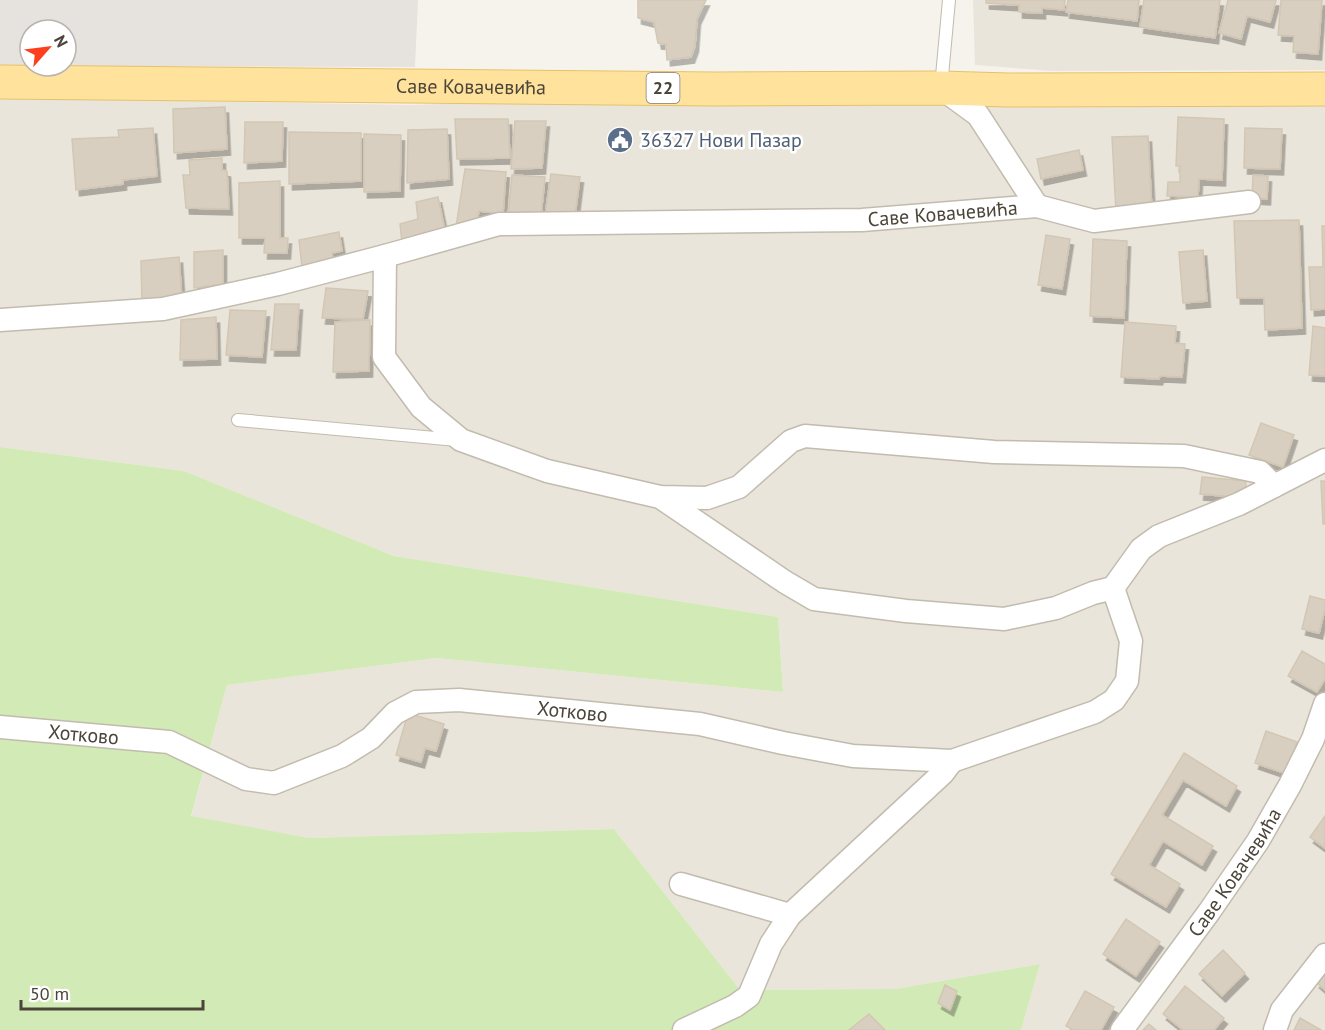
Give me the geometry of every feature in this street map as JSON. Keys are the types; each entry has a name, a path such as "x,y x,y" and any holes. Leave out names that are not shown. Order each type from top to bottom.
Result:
{"main road":[{"name":"Саве Ковачевића","path":"0,82 1008,90 1325,89"}],"street":[{"name":"Саве Ковачевића","path":"941,88 978,116 1037,206"},
{"name":"Саве Ковачевића","path":"0,320 163,309 278,284 499,224 862,220 1037,206 1094,221 1249,202"},
{"path":"385,256 384,357 421,407 461,440 547,471 660,497 708,498 739,487 791,441 805,436 994,452 1184,456 1260,472 1274,486"},
{"path":"660,497 785,582 814,598 906,611 1004,619 1056,608 1093,593 1113,588 1141,549 1159,536 1239,504 1325,460"},
{"path":"684,1030 735,1006 749,996 771,944 790,915 943,773 952,761 1095,712 1114,700 1128,681 1131,641 1113,588"},
{"name":"Хотково","path":"0,728 169,742 246,779 273,783 342,756 371,738 395,713 416,702 459,700 700,724 853,756 952,761"},
{"name":"Саве Ковачевића","path":"1122,1030 1258,841 1290,786 1313,738 1325,704"},
{"path":"681,884 790,915"},
{"path":"1275,1030 1282,1010 1325,955"}],"lane":[{"path":"941,88 949,0"},
{"path":"238,420 461,440"}],"shaded area":[{"path":"0,0 418,0 415,67 78,66 78,18 18,18 18,66 0,66"},
{"path":"973,0 1325,0 1325,70 1052,71 975,65"},
{"path":"0,98 412,105 631,98 1325,103 1325,1030 1021,1030 1040,964 895,989 740,990 614,829 309,838 191,817 227,685 436,658 783,692 778,617 394,556 184,471 0,447"}],"green space":[{"path":"0,447 184,471 394,556 778,617 783,692 436,658 227,685 191,816 309,838 614,829 740,990 895,989 1040,964 1021,1030 0,1030"}],"building":[{"path":"638,0 706,0 697,19 695,46 691,57 667,60 666,44 658,43 654,22 638,18"},
{"path":"986,0 1065,0 1064,10 1042,8 1042,13 1019,12 1019,5 986,3"},
{"path":"1068,0 1139,0 1137,21 1066,12"},
{"path":"1144,0 1220,0 1215,38 1140,27"},
{"path":"1228,0 1276,0 1270,22 1247,16 1241,39 1219,33"},
{"path":"1281,0 1322,0 1318,54 1293,52 1294,36 1278,35"},
{"path":"225,107 227,149 174,153 173,109"},
{"path":"1178,117 1224,119 1222,180 1199,179 1198,197 1167,196 1168,182 1180,182 1180,166 1176,166"},
{"path":"455,119 508,119 510,158 457,159"},
{"path":"515,121 546,121 542,168 511,169"},
{"path":"245,122 283,122 282,161 244,163"},
{"path":"153,128 157,176 123,180 123,184 76,190 72,139 119,137 118,130"},
{"path":"1245,128 1282,129 1280,169 1244,168"},
{"path":"447,129 449,179 407,183 408,130"},
{"path":"289,132 361,133 361,181 289,184"},
{"path":"364,134 401,135 400,191 364,192"},
{"path":"1148,136 1152,211 1116,212 1112,137"},
{"path":"1079,150 1083,170 1041,179 1037,159"},
{"path":"222,158 222,170 227,171 229,209 186,208 183,175 190,175 189,160"},
{"path":"465,169 506,172 503,214 479,211 477,223 456,227"},
{"path":"551,174 580,177 575,216 545,216"},
{"path":"512,175 545,177 541,216 508,217"},
{"path":"1253,175 1268,176 1267,199 1252,198"},
{"path":"280,181 280,238 288,238 287,253 264,253 265,238 239,238 239,183"},
{"path":"438,197 445,231 402,242 400,224 418,219 416,202"},
{"path":"1299,220 1302,328 1265,330 1264,298 1237,298 1234,221"},
{"path":"1322,226 1325,226 1325,309 1311,310 1309,267 1323,267"},
{"path":"339,232 342,251 332,253 333,261 302,267 299,240"},
{"path":"1046,235 1070,239 1062,289 1038,285"},
{"path":"1093,239 1127,241 1124,318 1090,316"},
{"path":"223,250 223,284 194,288 194,252"},
{"path":"1203,250 1207,301 1183,303 1179,252"},
{"path":"179,257 182,301 142,307 141,261"},
{"path":"326,288 368,291 363,319 322,318"},
{"path":"275,304 299,304 296,350 271,350"},
{"path":"230,310 266,311 262,357 226,355"},
{"path":"216,317 217,359 180,360 181,320"},
{"path":"370,320 369,371 333,372 335,322"},
{"path":"1125,322 1176,326 1175,343 1185,344 1182,377 1160,376 1159,379 1121,377"},
{"path":"1313,326 1325,328 1325,376 1309,375"},
{"path":"1261,423 1294,435 1283,467 1249,455"},
{"path":"1202,477 1246,481 1245,498 1200,494"},
{"path":"1321,481 1325,481 1325,524 1323,524"},
{"path":"1310,596 1325,600 1319,633 1302,629"},
{"path":"1302,651 1325,664 1325,679 1317,692 1288,676"},
{"path":"408,713 444,724 436,751 425,748 421,762 396,755"},
{"path":"1266,731 1297,742 1287,774 1255,763"},
{"path":"1184,753 1237,786 1226,806 1183,780 1162,815 1213,846 1202,865 1163,841 1149,865 1180,884 1166,907 1111,874"},
{"path":"1325,816 1325,848 1310,837"},
{"path":"1126,919 1160,942 1136,976 1103,954"},
{"path":"1223,950 1245,973 1222,996 1199,974"},
{"path":"1325,972 1325,990 1316,982"},
{"path":"945,985 957,991 950,1010 938,1003"},
{"path":"1185,986 1224,1018 1214,1030 1183,1030 1163,1014"},
{"path":"1085,991 1114,1007 1101,1030 1073,1030 1066,1026"},
{"path":"869,1014 885,1030 849,1030"},
{"path":"1300,1018 1321,1030 1294,1030"},
{"path":"1149,1024 1156,1030 1143,1030"}],"place":[{"name":"36327 Нови Пазар","path":"620,140"}]}
